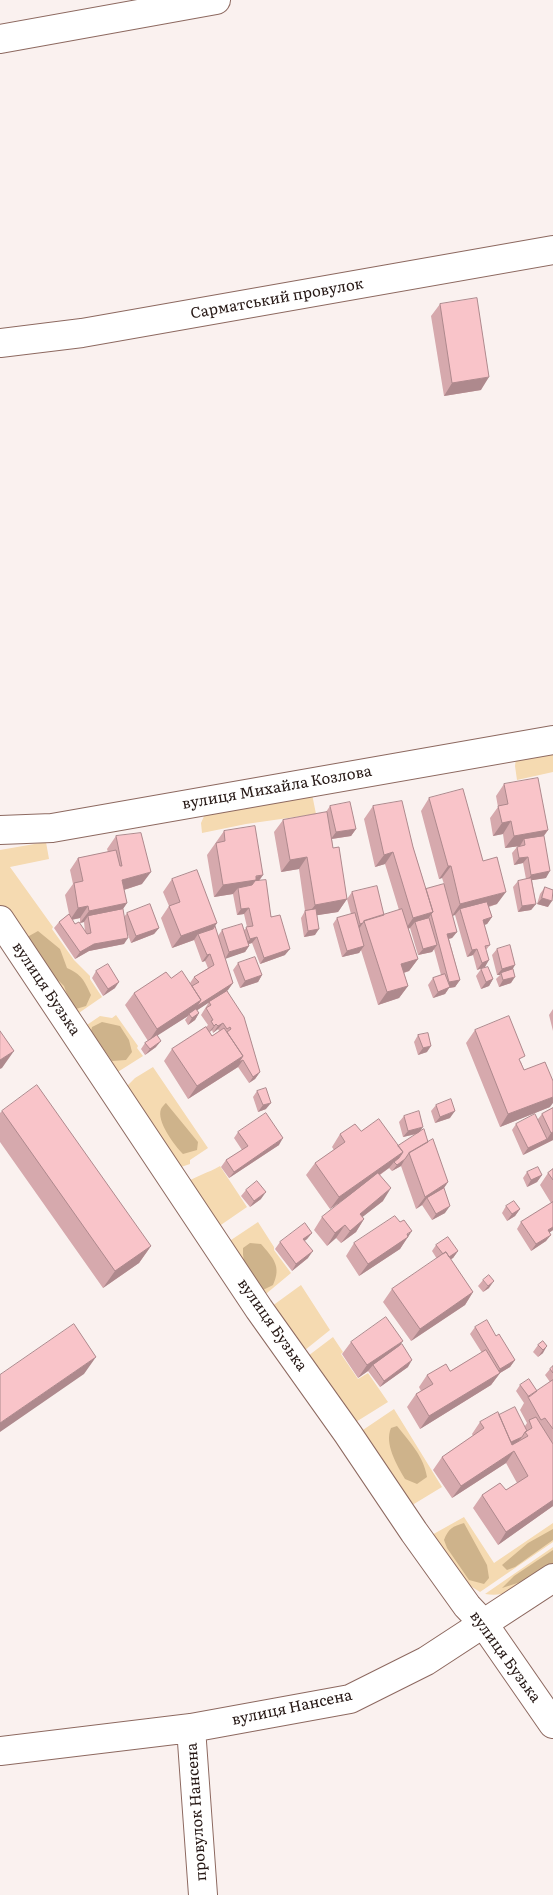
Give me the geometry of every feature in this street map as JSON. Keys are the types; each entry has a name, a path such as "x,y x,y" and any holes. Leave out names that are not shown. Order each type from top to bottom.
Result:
{"street":[{"path":"0,38 216,0"},
{"name":"Сарматський провулок","path":"0,342 82,333 553,250"},
{"name":"вулиця Михайла Козлова","path":"0,830 52,828 553,740"},
{"name":"вулиця Бузька","path":"0,920 260,1309 414,1532 467,1606 483,1623 553,1724"},
{"name":"вулиця Нансена","path":"0,1751 190,1728 350,1698 426,1661 553,1578"},
{"name":"провулок Нансена","path":"190,1728 203,1895"}],"shaded area":[{"path":"553,752 553,772 517,780 516,758"},
{"path":"312,794 316,814 246,824 202,833 201,823 205,814"},
{"path":"46,842 49,859 10,867 74,960 90,976 102,997 73,1017 0,913 0,850"},
{"path":"38,931 60,949 67,968 76,973 84,982 91,995 86,1006 76,1009 71,1005 64,986 49,975 26,944 29,936"},
{"path":"116,1015 143,1056 113,1075 81,1029 100,1016 112,1018"},
{"path":"102,1022 120,1026 129,1040 132,1052 126,1060 112,1061 91,1031 92,1027"},
{"path":"153,1067 208,1148 190,1160 190,1164 175,1169 123,1090 135,1078"},
{"path":"166,1103 198,1142 197,1150 183,1154 171,1139 161,1120 160,1114 161,1109"},
{"path":"220,1166 247,1207 215,1229 185,1183"},
{"path":"258,1222 274,1250 291,1273 261,1298 225,1244"},
{"path":"250,1243 261,1244 275,1263 277,1273 273,1285 263,1290 250,1277 245,1266 243,1248"},
{"path":"301,1285 330,1330 300,1354 268,1309"},
{"path":"333,1337 343,1352 341,1354 358,1379 368,1373 388,1402 351,1425 304,1359"},
{"path":"394,1409 442,1487 409,1507 357,1434"},
{"path":"397,1426 416,1450 423,1463 427,1477 417,1484 405,1479 392,1454 389,1434 391,1428"},
{"path":"464,1517 494,1563 553,1523 553,1542 480,1592 461,1580 430,1536"},
{"path":"464,1523 487,1565 489,1578 484,1584 469,1580 447,1548 444,1540 451,1528"},
{"path":"553,1529 553,1540 515,1567 507,1570 502,1565 528,1543"},
{"path":"553,1547 553,1569 529,1584 513,1591 495,1595 485,1594"},
{"path":"553,1550 553,1566 527,1580 502,1588 514,1576"}],"building":[{"path":"477,298 489,377 452,383 440,304"},
{"path":"538,778 548,830 514,836 511,821 502,823 498,806 508,804 504,784"},
{"path":"463,789 483,861 497,857 506,892 460,904 451,866 448,866 429,798"},
{"path":"402,801 413,847 433,912 413,918 393,852 384,855 373,806"},
{"path":"350,802 356,829 336,832 330,806"},
{"path":"327,812 333,848 339,847 347,899 315,905 307,857 290,860 283,820"},
{"path":"255,826 263,875 256,876 256,880 223,885 216,843 225,841 224,831"},
{"path":"141,833 151,872 122,880 127,903 89,911 88,906 78,908 74,883 83,881 78,858 116,850 120,866 122,866 116,836"},
{"path":"544,836 550,871 531,875 528,857 519,858 517,847 525,845 524,839"},
{"path":"197,870 217,923 181,936 169,906 180,902 172,879"},
{"path":"531,878 536,904 522,906 518,881"},
{"path":"266,880 271,917 280,915 290,949 264,958 257,937 250,939 246,927 253,926 249,908 241,909 238,888 252,885 255,881"},
{"path":"444,884 457,932 447,934 460,980 449,982 426,889"},
{"path":"377,886 384,915 360,924 352,892"},
{"path":"545,887 553,890 552,901 542,898"},
{"path":"487,902 492,917 483,920 490,945 485,946 489,960 482,963 477,949 472,950 460,909"},
{"path":"150,904 159,928 136,936 127,913"},
{"path":"123,909 128,938 94,944 80,952 59,922 69,914 75,924 79,922 87,934 91,933 88,916"},
{"path":"316,909 319,929 308,931 305,911"},
{"path":"402,909 418,959 401,964 408,986 387,992 364,921"},
{"path":"355,913 364,946 347,951 337,918"},
{"path":"429,918 437,945 423,949 415,922"},
{"path":"242,924 249,946 229,952 222,930"},
{"path":"215,926 233,983 197,1006 201,1000 192,986 199,982 194,977 214,965 210,954 207,955 198,934 213,929"},
{"path":"510,945 515,965 502,969 497,949"},
{"path":"255,957 262,975 245,981 238,963"},
{"path":"108,964 119,982 108,989 96,971"},
{"path":"488,967 493,979 486,982 481,969"},
{"path":"513,969 515,977 503,980 501,973"},
{"path":"182,971 201,1000 157,1029 134,993 166,972 171,978"},
{"path":"445,974 450,987 438,992 433,978"},
{"path":"227,991 244,1017 260,1072 253,1077 243,1060 239,1062 243,1056 227,1032 231,1029 230,1027 227,1029 223,1023 214,1026 211,1021 213,1020 206,1008 211,1005 209,1002"},
{"path":"196,1009 199,1013 192,1018 189,1014"},
{"path":"509,1016 525,1056 519,1059 524,1070 545,1062 553,1081 553,1097 508,1114 475,1030"},
{"path":"206,1027 212,1036 224,1028 243,1056 197,1086 172,1049"},
{"path":"0,1031 14,1051 0,1060"},
{"path":"428,1033 431,1046 423,1048 418,1035"},
{"path":"157,1035 161,1041 150,1049 145,1043"},
{"path":"37,1085 151,1246 115,1271 2,1111"},
{"path":"266,1088 271,1103 263,1105 257,1091"},
{"path":"451,1099 455,1111 440,1117 436,1105"},
{"path":"553,1108 553,1132 551,1133 542,1114"},
{"path":"419,1111 423,1127 408,1131 404,1116"},
{"path":"266,1113 283,1138 234,1172 226,1160 248,1146 238,1132"},
{"path":"535,1114 547,1139 528,1148 516,1124"},
{"path":"379,1119 403,1152 339,1197 315,1163 345,1142 340,1134 355,1124 361,1131"},
{"path":"424,1129 428,1142 409,1153 397,1165 394,1162 403,1152 398,1146"},
{"path":"433,1139 448,1182 425,1197 409,1153"},
{"path":"538,1167 542,1175 531,1180 527,1172"},
{"path":"553,1169 553,1180 548,1173"},
{"path":"378,1173 391,1188 360,1214 364,1219 350,1231 345,1225 335,1233 322,1217"},
{"path":"257,1181 266,1192 254,1201 246,1190"},
{"path":"444,1188 450,1206 436,1214 427,1198"},
{"path":"514,1201 520,1209 512,1214 506,1206"},
{"path":"553,1202 553,1227 548,1230 551,1235 536,1244 521,1222"},
{"path":"395,1216 400,1222 404,1220 412,1231 407,1234 408,1237 368,1264 354,1243"},
{"path":"305,1223 312,1233 303,1239 313,1251 296,1264 280,1242"},
{"path":"448,1237 458,1251 449,1257 446,1252 443,1254 436,1245"},
{"path":"446,1252 473,1292 420,1329 392,1289"},
{"path":"489,1275 494,1281 488,1286 483,1280"},
{"path":"386,1317 403,1341 367,1365 351,1342"},
{"path":"487,1320 496,1336 499,1334 515,1360 500,1369 475,1327"},
{"path":"74,1324 96,1357 0,1423 0,1375"},
{"path":"543,1341 547,1346 543,1350 538,1345"},
{"path":"402,1344 412,1360 384,1381 373,1365"},
{"path":"486,1350 500,1373 429,1416 416,1394 433,1384 427,1375 446,1364 450,1371"},
{"path":"529,1379 537,1391 529,1397 520,1385"},
{"path":"553,1380 553,1429 545,1418 541,1420 528,1397"},
{"path":"515,1407 527,1431 522,1437 511,1442 499,1415"},
{"path":"498,1412 512,1445 528,1436 525,1432 532,1428 529,1420 536,1417 553,1444 553,1500 506,1532 482,1495 500,1483 506,1490 528,1476 514,1451 461,1486 442,1457 484,1428 480,1422"}]}
